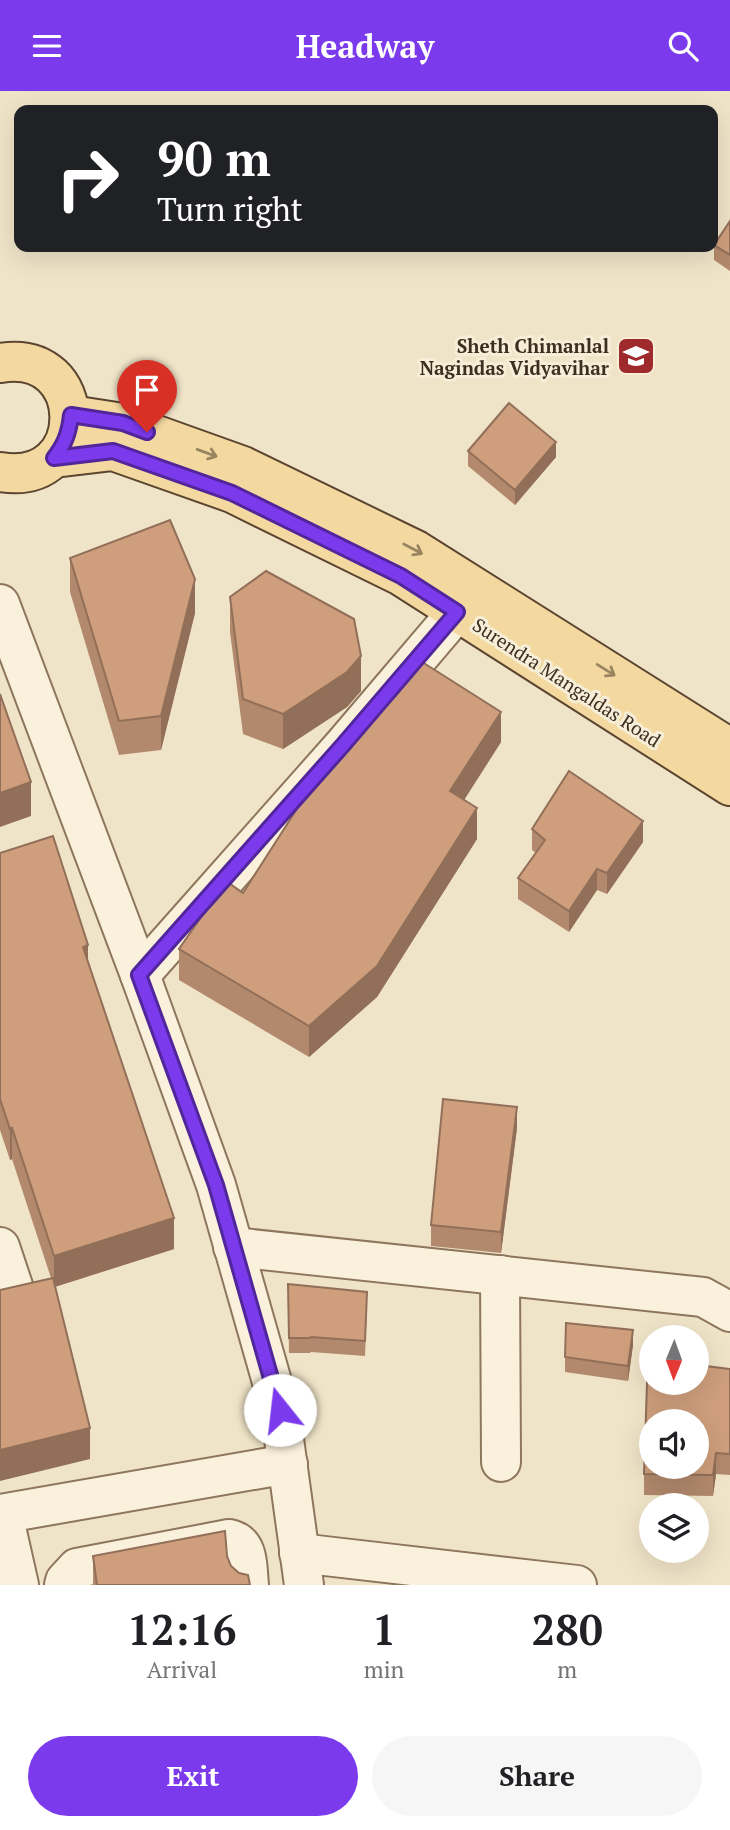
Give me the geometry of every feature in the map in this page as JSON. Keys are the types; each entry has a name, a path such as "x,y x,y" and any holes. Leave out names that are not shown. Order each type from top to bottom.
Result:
{"main road":[{"path":"0,363 14,361 36,365 54,377 66,394 71,415 70,431 64,446 54,458"},
{"name":"Surendra Mangaldas Road","path":"71,415 123,423 243,466 415,550 730,748"},
{"name":"Surendra Mangaldas Road","path":"0,473 28,473 54,458 113,451 232,493 401,576 730,786"}],"street":[{"path":"0,604 216,1185 280,1410 302,1569 564,1584"},
{"path":"139,975 457,612"},
{"path":"0,1247 15,1292"},
{"path":"233,1247 703,1297 730,1312"},
{"path":"500,1275 501,1462"},
{"path":"19,1585 2,1514 288,1464"},
{"path":"64,1585 77,1568 229,1539 237,1541 244,1548 249,1585"}],"building":[{"path":"730,221 730,255 718,248 718,239"},
{"path":"509,403 556,442 515,490 468,451"},
{"path":"170,520 195,579 161,716 119,721 70,558"},
{"path":"266,571 354,619 361,656 347,672 283,714 243,699 230,597"},
{"path":"419,660 501,712 450,791 477,808 377,966 309,1026 179,949 226,881 243,893 316,779"},
{"path":"0,694 31,782 0,793"},
{"path":"569,771 643,821 607,873 597,869 569,911 518,878 545,840 532,829"},
{"path":"53,836 88,945 83,947 174,1218 54,1256 0,1099 0,853"},
{"path":"443,1099 517,1107 501,1232 431,1225"},
{"path":"53,1278 90,1428 0,1450 0,1290"},
{"path":"288,1284 367,1292 365,1341 289,1338"},
{"path":"566,1323 633,1330 628,1366 565,1357"},
{"path":"709,1366 730,1369 730,1454 716,1453 713,1475 709,1475 709,1409 646,1409 647,1395 709,1395"},
{"path":"225,1531 227,1556 231,1566 239,1573 248,1575 250,1585 97,1585 93,1556"}],"place":[{"name":"Sheth Chimanlal Nagindas Vidyavihar","path":"636,356"}],"route":[{"path":"147,432 123,423 71,415 70,431 64,446 54,458 113,451 232,493 401,576 457,612 139,975 216,1185 280,1410"}]}
